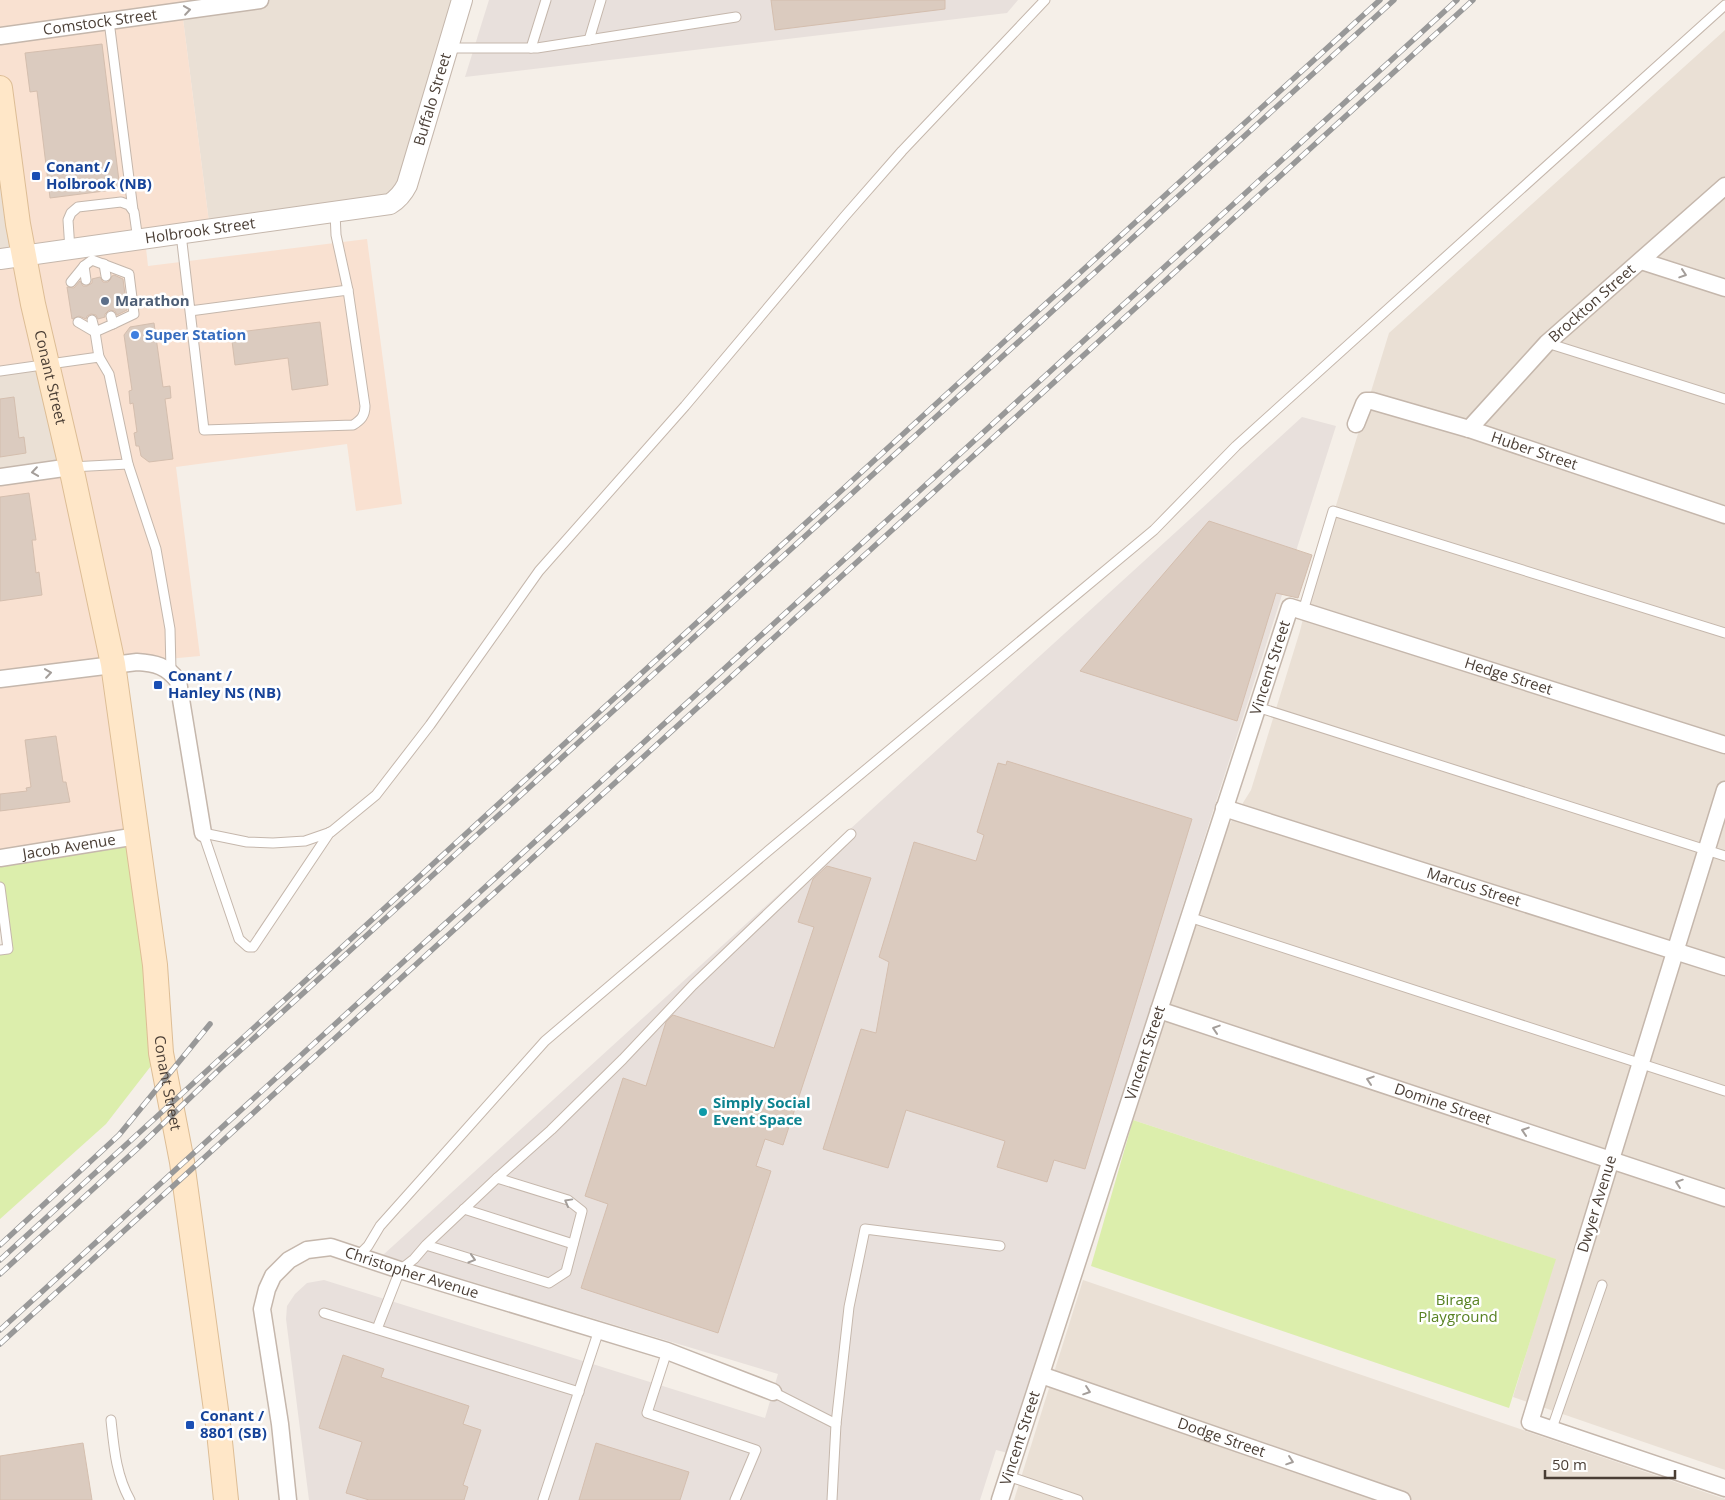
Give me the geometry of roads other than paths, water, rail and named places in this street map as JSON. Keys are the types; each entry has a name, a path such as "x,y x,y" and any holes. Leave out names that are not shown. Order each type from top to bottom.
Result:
{"main road":[{"name":"Conant Street","path":"0,88 24,256 113,664 155,965 161,1053 182,1162 219,1432 226,1500"}],"street":[{"name":"Comstock Street","path":"0,36 109,21 222,2 260,0"},
{"name":"Buffalo Street","path":"399,197 407,185 462,0"},
{"name":"Brockton Street","path":"1468,429 1547,343 1725,186"},
{"name":"Holbrook Street","path":"0,260 70,250 89,257 138,240 390,204 399,197"},
{"path":"1641,261 1725,288"},
{"name":"Huber Street","path":"1356,424 1364,404 1366,401 1372,400 1468,429 1725,514"},
{"path":"0,477 71,467"},
{"name":"Vincent Street","path":"1000,1500 1257,707 1296,609"},
{"name":"Hedge Street","path":"1296,609 1725,745"},
{"path":"0,680 113,664 146,663 170,671 178,681 203,833"},
{"name":"Dwyer Avenue","path":"1725,790 1530,1422 1551,1431 1725,1488"},
{"name":"Marcus Street","path":"1224,808 1725,967"},
{"name":"Jacob Avenue","path":"0,858 137,836"},
{"name":"Domine Street","path":"1159,1010 1725,1198"},
{"name":"Christopher Avenue","path":"288,1500 280,1424 262,1309 273,1276 289,1260 307,1250 331,1247 400,1270 667,1351 773,1392"},
{"name":"Dodge Street","path":"1041,1375 1402,1500"}],"lane":[{"path":"531,48 546,0"},
{"path":"589,40 601,0"},
{"path":"203,833 247,842 305,841 331,832 376,795 430,725 539,571 691,398 902,151 1045,0"},
{"path":"358,1256 368,1246 380,1226 545,1042 768,851 1154,530 1236,446 1725,5"},
{"path":"448,48 531,48 736,17"},
{"path":"109,21 138,240"},
{"path":"70,250 68,220 71,213 78,207 121,202 129,205 133,210"},
{"path":"181,234 204,430 353,425 362,420 365,406 348,290 336,235 335,212"},
{"path":"89,257 129,274 134,314 112,320 95,332"},
{"path":"86,280 89,257"},
{"path":"71,282 89,257"},
{"path":"104,264 106,276"},
{"path":"190,312 348,290"},
{"path":"92,320 99,356 109,374 128,464 156,550 170,629 170,671"},
{"path":"78,322 95,332"},
{"path":"1547,343 1725,400"},
{"path":"0,371 99,356"},
{"path":"71,467 128,464"},
{"path":"1296,609 1333,511 1725,633"},
{"path":"1257,707 1725,856"},
{"path":"203,833 239,939 248,947 253,947 330,831"},
{"path":"377,1329 400,1270 557,1124 623,1060 694,985 851,834"},
{"path":"0,887 8,949 0,950"},
{"path":"1189,917 1725,1091"},
{"path":"426,1245 549,1283 566,1272 582,1211 568,1200 497,1178"},
{"path":"464,1209 573,1244"},
{"path":"832,1500 836,1424 848,1307 866,1229 1000,1246"},
{"path":"1551,1431 1602,1285"},
{"path":"324,1313 579,1392"},
{"path":"543,1500 599,1330"},
{"path":"667,1351 647,1413 756,1450 735,1500"},
{"path":"773,1392 836,1424"},
{"path":"111,1420 115,1458 123,1487 130,1500"},
{"path":"1008,1476 1078,1500"}],"railway":[{"path":"0,1260 1380,0"},
{"path":"0,1274 138,1148 221,1068 1394,0"},
{"path":"0,1330 1457,0"},
{"path":"0,1344 1473,0"},
{"path":"0,1245 119,1135 210,1024"}],"place":[{"name":"Conant / Holbrook (NB)","path":"36,176"},
{"name":"Marathon","path":"105,301"},
{"name":"Super Station","path":"135,335"},
{"name":"Conant / Hanley NS (NB)","path":"158,685"},
{"name":"Simply Social Event Space","path":"703,1112"},
{"name":"Conant / 8801 (SB)","path":"190,1425"}],"park label":[{"name":"Biraga Playground","path":"1458,1308"}]}
